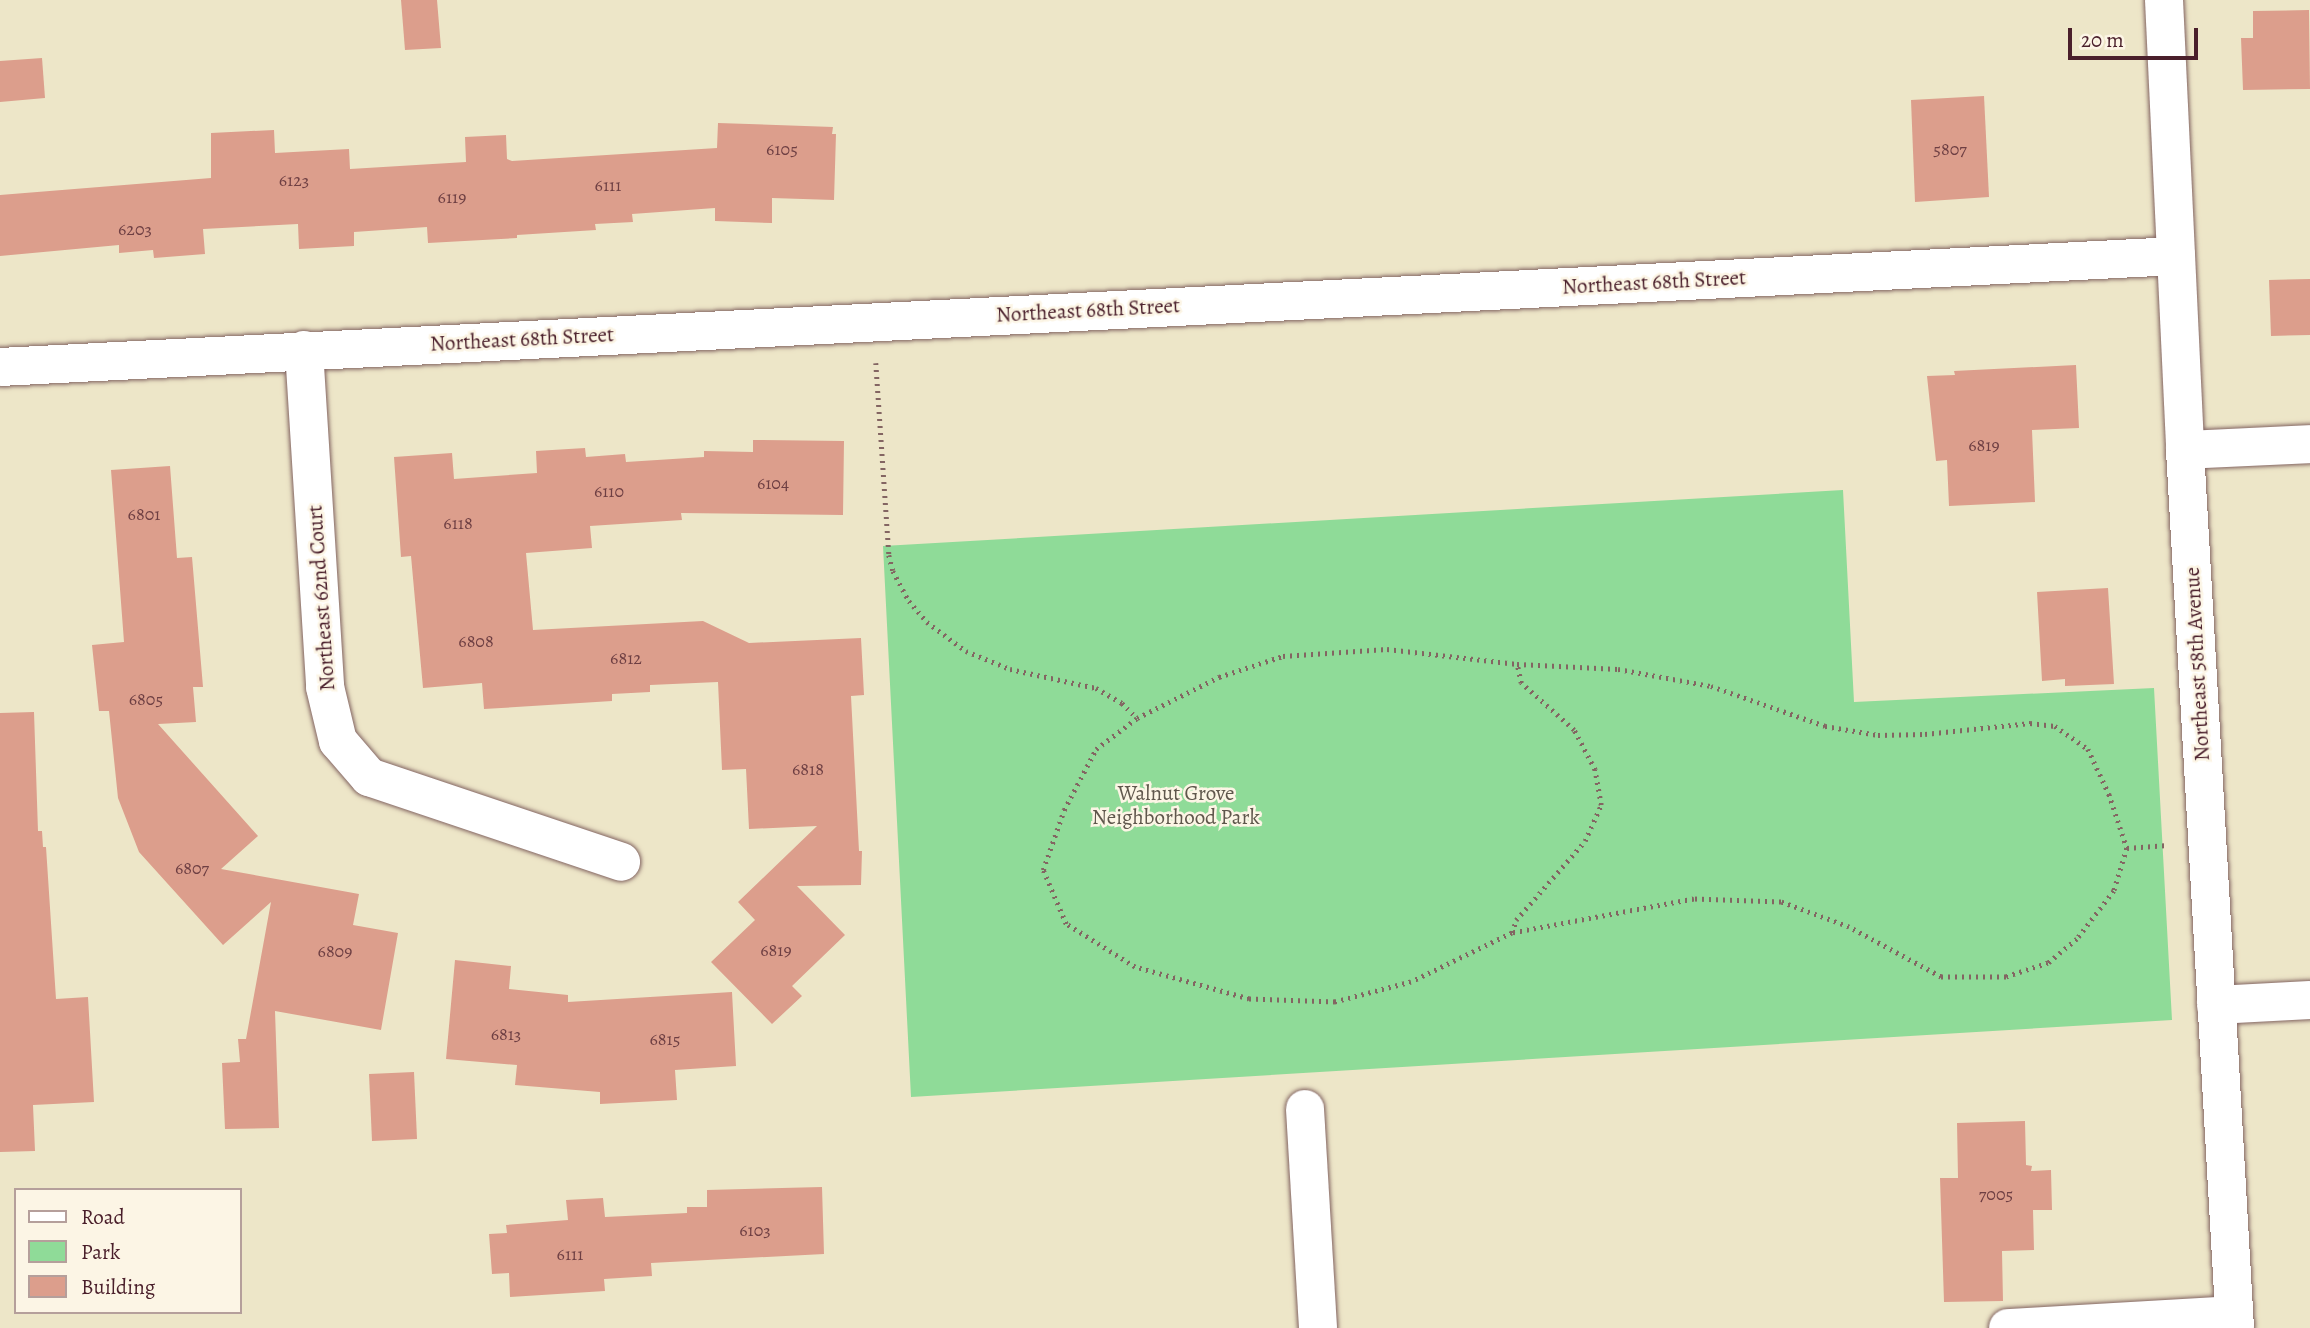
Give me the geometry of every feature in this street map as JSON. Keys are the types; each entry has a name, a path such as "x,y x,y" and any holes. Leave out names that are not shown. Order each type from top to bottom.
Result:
{"street":[{"name":"Northeast 58th Avenue","path":"2164,0 2185,450 2234,1322"},
{"name":"Northeast 68th Street","path":"0,367 2176,256"},
{"name":"Northeast 62nd Court","path":"304,351 325,687 338,741 369,777 621,862"},
{"path":"2185,450 2310,444"},
{"path":"2216,1004 2310,1000"},
{"path":"1305,1109 1318,1328"},
{"path":"2008,1328 2234,1322"}],"path":[{"path":"877,363 889,555 893,571 909,601 927,622 966,651 1010,668 1096,688 1122,702 1138,718"},
{"path":"1387,649 1517,664 1618,669 1711,686 1825,726 1878,735 1925,734 2030,723 2055,726 2088,749 2109,794 2127,848 2114,891 2077,939 2048,963 2006,977 1941,977 1849,927 1780,902 1694,899 1512,933 1411,982 1335,1002 1249,999 1135,967 1066,923 1043,870 1063,810 1096,749 1138,718 1219,677 1283,656 1387,649"},
{"path":"1512,933 1516,920 1585,841 1601,805 1595,771 1574,730 1521,683 1517,664"}],"green space":[{"name":"Walnut Grove Neighborhood Park","path":"1843,490 1854,702 2154,688 2172,1020 911,1097 883,546"}],"building":[{"path":"401,0 437,0 441,48 405,50"},
{"path":"2309,10 2310,89 2243,90 2241,38 2253,38 2253,11"},
{"path":"42,58 45,98 0,102 0,61"},
{"path":"1984,96 1989,197 1915,202 1911,100"},
{"path":"718,123 833,127 832,134 836,134 834,200 772,198 772,223 715,221 715,208 632,214 633,222 595,224 596,230 517,235 517,238 428,243 427,227 354,232 354,246 299,249 298,224 203,229 205,254 154,258 153,250 119,253 119,245 0,256 0,195 211,178 211,133 274,130 275,153 349,149 350,169 466,162 465,137 506,135 507,159 512,161 717,148"},
{"path":"2310,279 2310,335 2271,336 2269,280"},
{"path":"2076,365 2079,428 2032,430 2035,502 1949,506 1947,460 1936,461 1927,376 1955,375 1954,371"},
{"path":"753,440 844,441 843,515 681,513 682,520 590,526 592,548 526,553 533,630 703,621 749,643 861,638 864,695 851,696 859,851 862,851 861,885 797,886 845,935 792,986 802,996 772,1024 711,962 755,920 738,902 817,826 749,829 746,769 722,770 718,682 650,685 650,692 612,694 612,701 484,709 482,683 423,688 411,556 401,557 394,457 452,453 454,479 537,473 536,451 585,448 586,457 625,454 626,462 704,457 704,451 753,452"},
{"path":"170,466 177,558 192,557 203,687 193,687 196,722 158,724 258,836 221,869 359,894 353,925 398,933 381,1030 275,1011 279,1128 225,1129 222,1063 240,1062 238,1039 246,1039 271,902 223,945 139,852 118,798 109,711 99,711 92,645 124,642 111,470"},
{"path":"2108,588 2114,684 2065,686 2065,679 2042,681 2037,592"},
{"path":"34,712 38,831 42,831 43,847 46,847 56,999 88,997 94,1102 33,1105 35,1151 0,1152 0,713"},
{"path":"455,960 511,966 509,989 568,995 568,1002 732,992 736,1066 675,1070 677,1100 600,1104 600,1092 515,1085 517,1065 446,1059"},
{"path":"414,1072 417,1139 372,1141 369,1074"},
{"path":"2025,1121 2026,1165 2032,1166 2031,1171 2051,1170 2052,1210 2033,1210 2034,1250 2002,1251 2003,1301 1944,1302 1940,1178 1958,1178 1957,1123"},
{"path":"822,1187 824,1254 651,1263 652,1276 604,1279 605,1291 510,1297 509,1273 492,1274 489,1234 507,1233 506,1225 568,1220 566,1200 603,1198 605,1217 687,1213 687,1207 707,1207 707,1190"}]}
